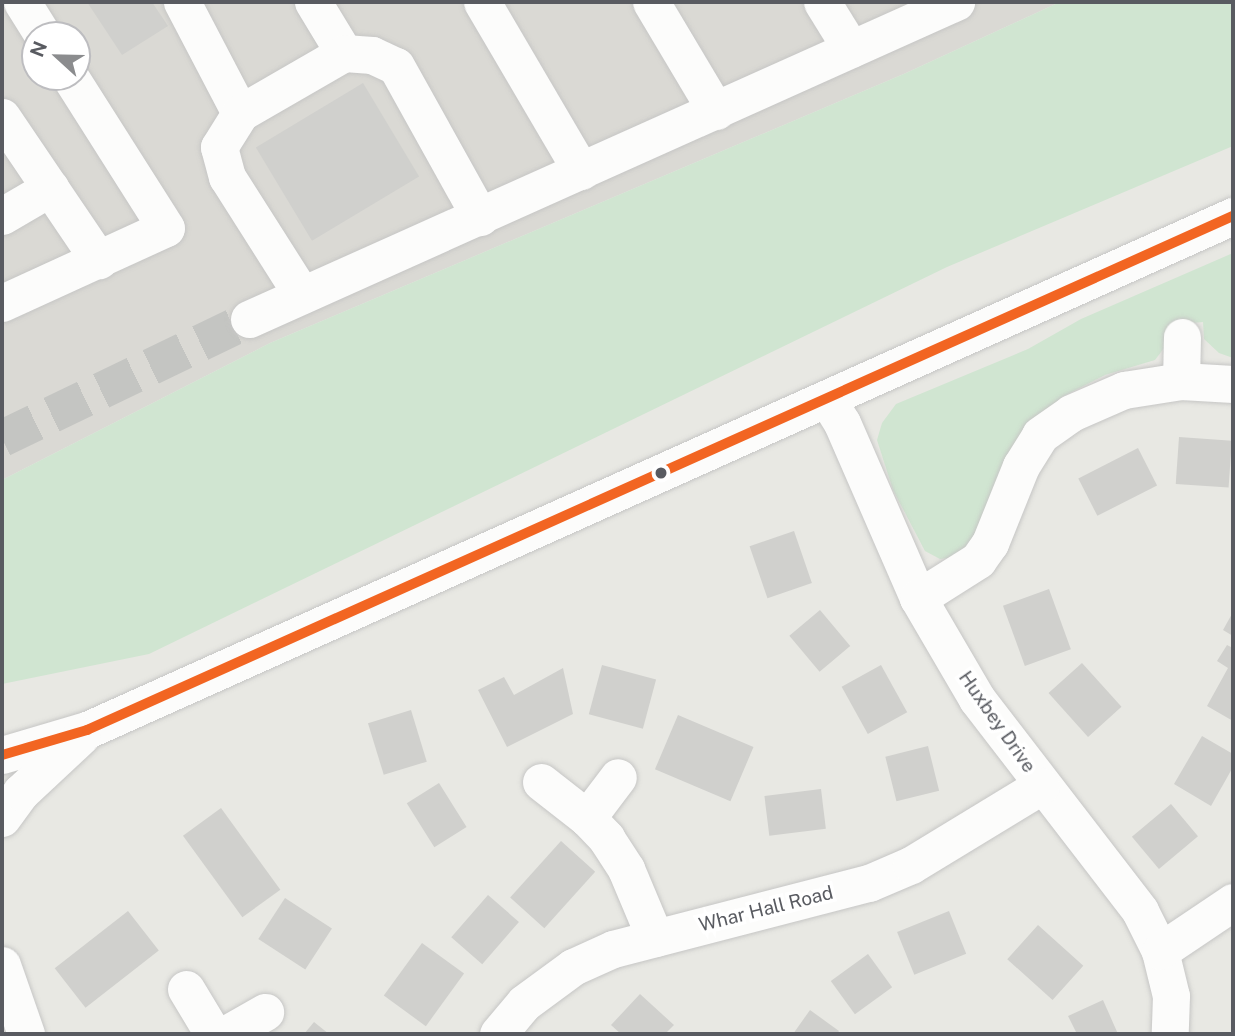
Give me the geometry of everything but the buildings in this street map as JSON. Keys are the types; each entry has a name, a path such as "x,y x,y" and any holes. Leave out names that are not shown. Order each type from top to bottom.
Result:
{"street":[{"path":"22,2 34,21"},
{"path":"182,2 240,113"},
{"path":"313,2 344,53"},
{"path":"482,2 581,172"},
{"path":"651,2 716,111"},
{"path":"822,2 851,49"},
{"path":"249,319 956,2"},
{"path":"302,295 227,177 219,147 240,113 344,53 372,55 396,66 480,217"},
{"path":"2,303 166,228 79,91"},
{"path":"2,117 99,260"},
{"path":"2,216 50,188"},
{"path":"2,755 87,730 1233,216"},
{"path":"1181,381 1182,337"},
{"path":"918,598 978,560 990,543 1021,466 1041,435 1071,413 1124,390 1181,381 1233,384"},
{"name":"Huxbey Drive","path":"827,399 842,423 918,598 977,699 1041,786 1140,911 1160,951 1171,996 1170,1034"},
{"path":"2,818 21,792 87,730"},
{"path":"587,818 618,777"},
{"path":"541,782 587,818 606,838 626,869 655,938"},
{"name":"Whar Hall Road","path":"498,1034 524,1003 573,967 613,949 869,883 911,865 1041,786"},
{"path":"1160,951 1233,902"},
{"path":"2,965 26,1034"},
{"path":"186,989 213,1034"},
{"path":"226,1034 265,1012"}],"shaded area":[{"path":"2,2 1060,2 906,73 270,343 2,480"}],"green space":[{"path":"1060,2 1233,2 1233,146 947,267 149,654 2,684 2,480 270,343 906,73"},
{"path":"1233,253 1233,358 1219,353 1204,339 1203,322 1170,325 1167,344 1155,360 1105,375 1062,397 1032,423 990,516 963,556 940,559 925,551 893,490 877,440 882,423 896,404 1028,349 1081,319"}],"tunnel":[{"path":"2,438 249,319"}],"transit line":[{"path":"2,755 87,730 1233,216"}]}
